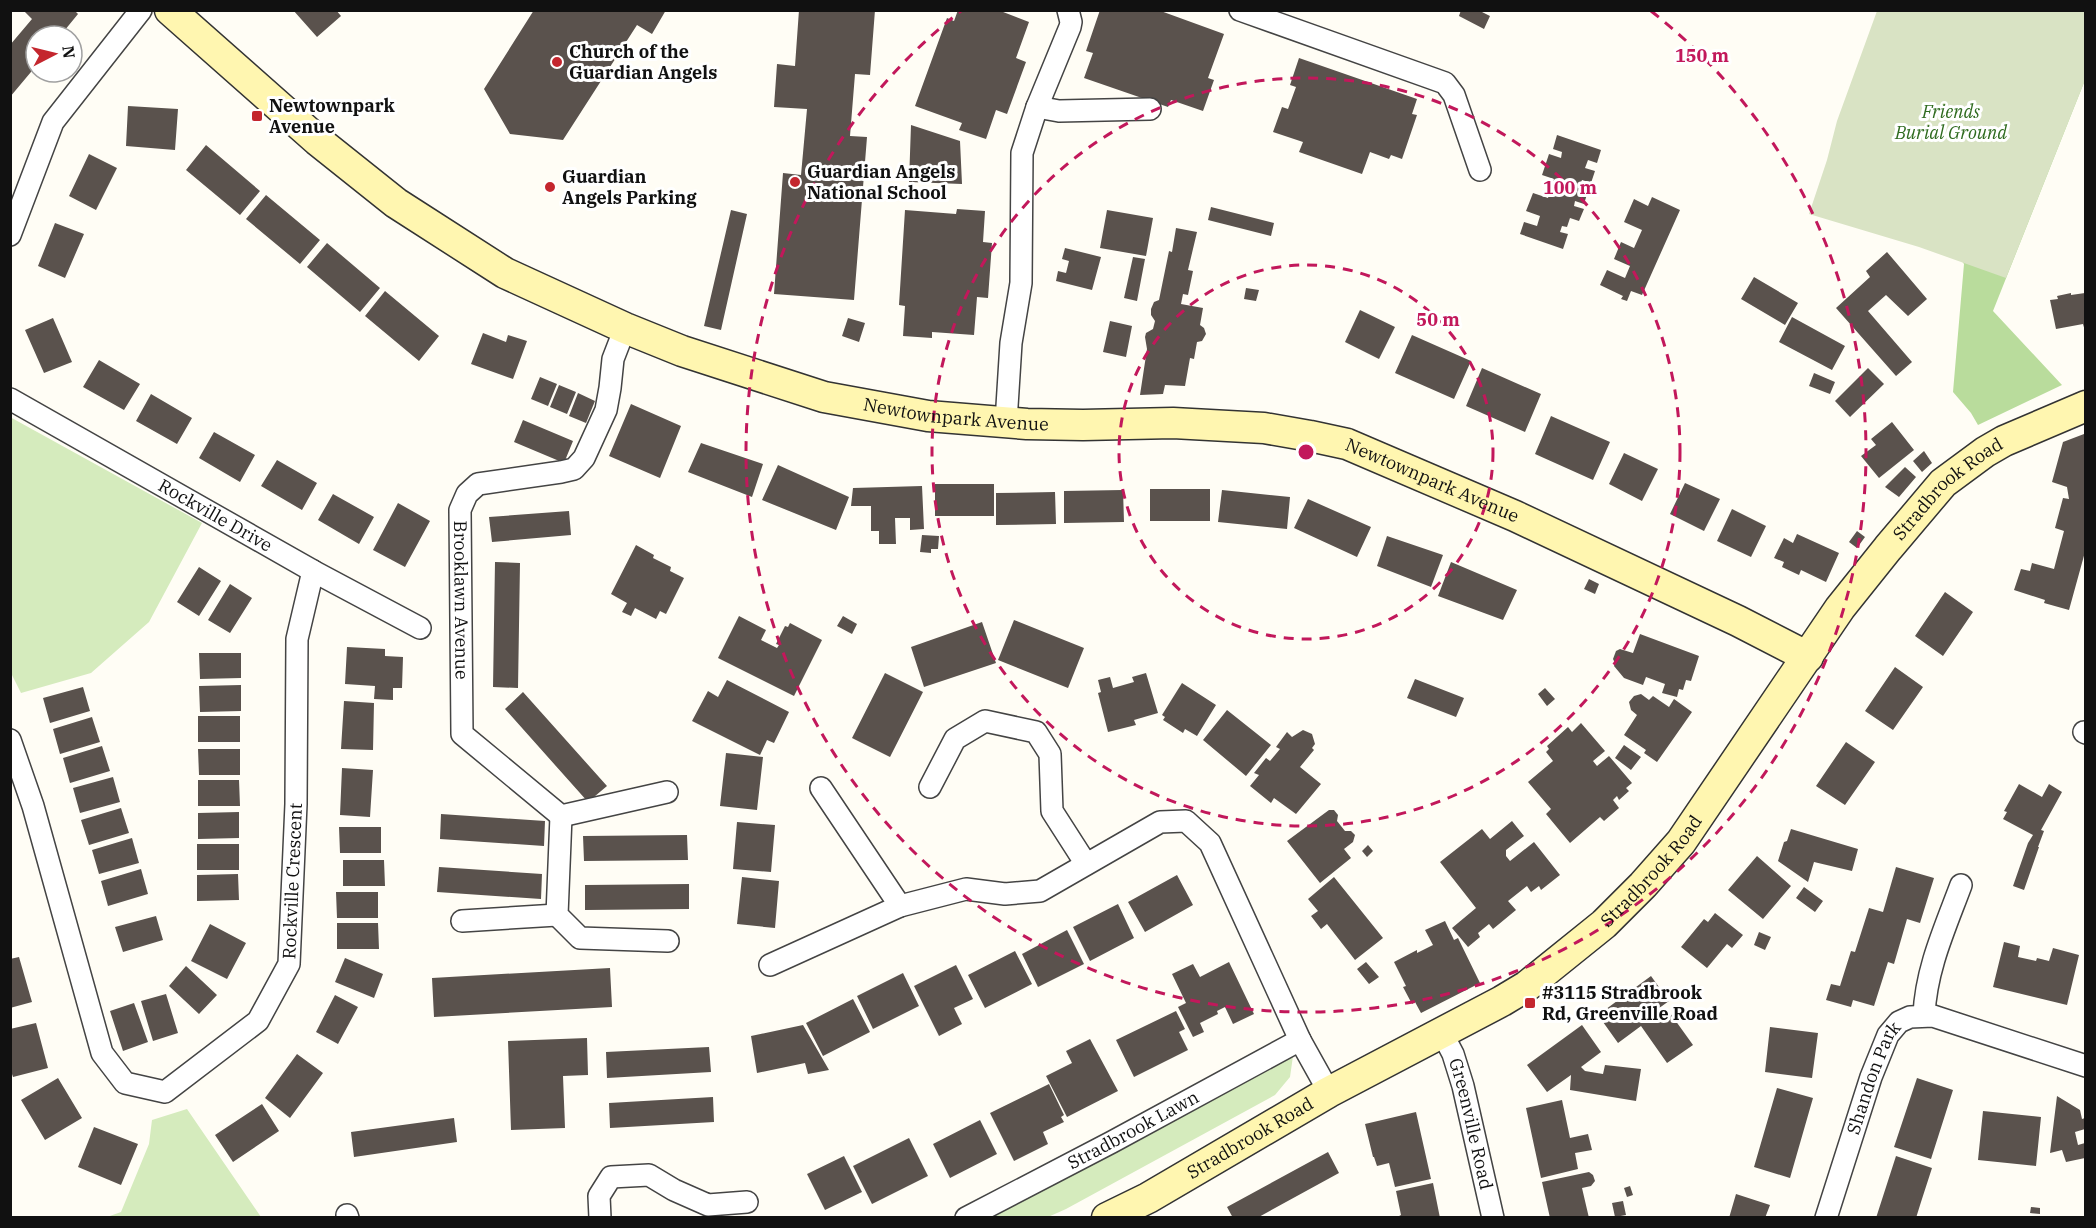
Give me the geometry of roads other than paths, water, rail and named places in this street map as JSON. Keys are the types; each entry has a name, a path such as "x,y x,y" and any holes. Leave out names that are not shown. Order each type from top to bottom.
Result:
{"main road":[{"name":"Newtownpark Avenue","path":"170,10 317,140 396,203 505,273 624,328 682,351 824,397 928,416 1083,426 1173,423 1264,428 1347,444 1515,516 1738,621 1808,657"},
{"name":"Stradbrook Road","path":"1107,1218 1150,1208 1329,1092 1527,986 1604,924 1681,842 1847,600 1944,483 1985,452 2004,441 2085,405"}],"street":[{"path":"10,235 53,122 141,10"},
{"path":"1006,422 1011,343 1021,283 1022,153 1037,107 1070,27 1068,10"},
{"path":"1240,10 1445,83 1454,95 1480,170"},
{"path":"1037,107 1059,111 1150,109"},
{"name":"Brooklawn Avenue","path":"561,816 462,734 460,510 467,494 478,484 561,472 573,469 584,458 606,410 613,358 624,328"},
{"name":"Rockville Drive","path":"10,399 313,571 420,628"},
{"name":"Rockville Crescent","path":"10,740 33,806 102,1053 125,1083 165,1092 258,1021 289,964 296,804 297,639 313,571"},
{"path":"930,787 956,738 985,721 1036,732 1050,754 1052,811 1086,864"},
{"path":"821,788 900,906"},
{"path":"667,792 561,816 557,915 580,938 668,941"},
{"path":"770,965 900,906 966,889 1005,894 1040,891 1160,822 1186,821 1210,843 1300,1040 1329,1092"},
{"path":"1924,1015 1929,972 1961,885"},
{"path":"462,921 557,915"},
{"name":"Shandon Park","path":"1826,1218 1871,1077 1888,1035 1899,1022 1910,1017 1933,1016 2085,1066"},
{"name":"Greenville Road","path":"1442,1033 1453,1054 1462,1086 1493,1218"},
{"name":"Stradbrook Lawn","path":"966,1218 1300,1040"},
{"path":"600,1218 599,1196 611,1177 649,1175 708,1206 747,1202"}],"place":[{"name":"Church of the Guardian Angels","path":"557,62"},
{"name":"Newtownpark Avenue","path":"257,116"},
{"name":"Guardian Angels National School","path":"795,182"},
{"name":"Guardian Angels Parking","path":"550,187"},
{"name":"#3115 Stradbrook Rd, Greenville Road","path":"1530,1003"}],"park label":[{"name":"Friends Burial Ground","path":"1951,122"}]}
